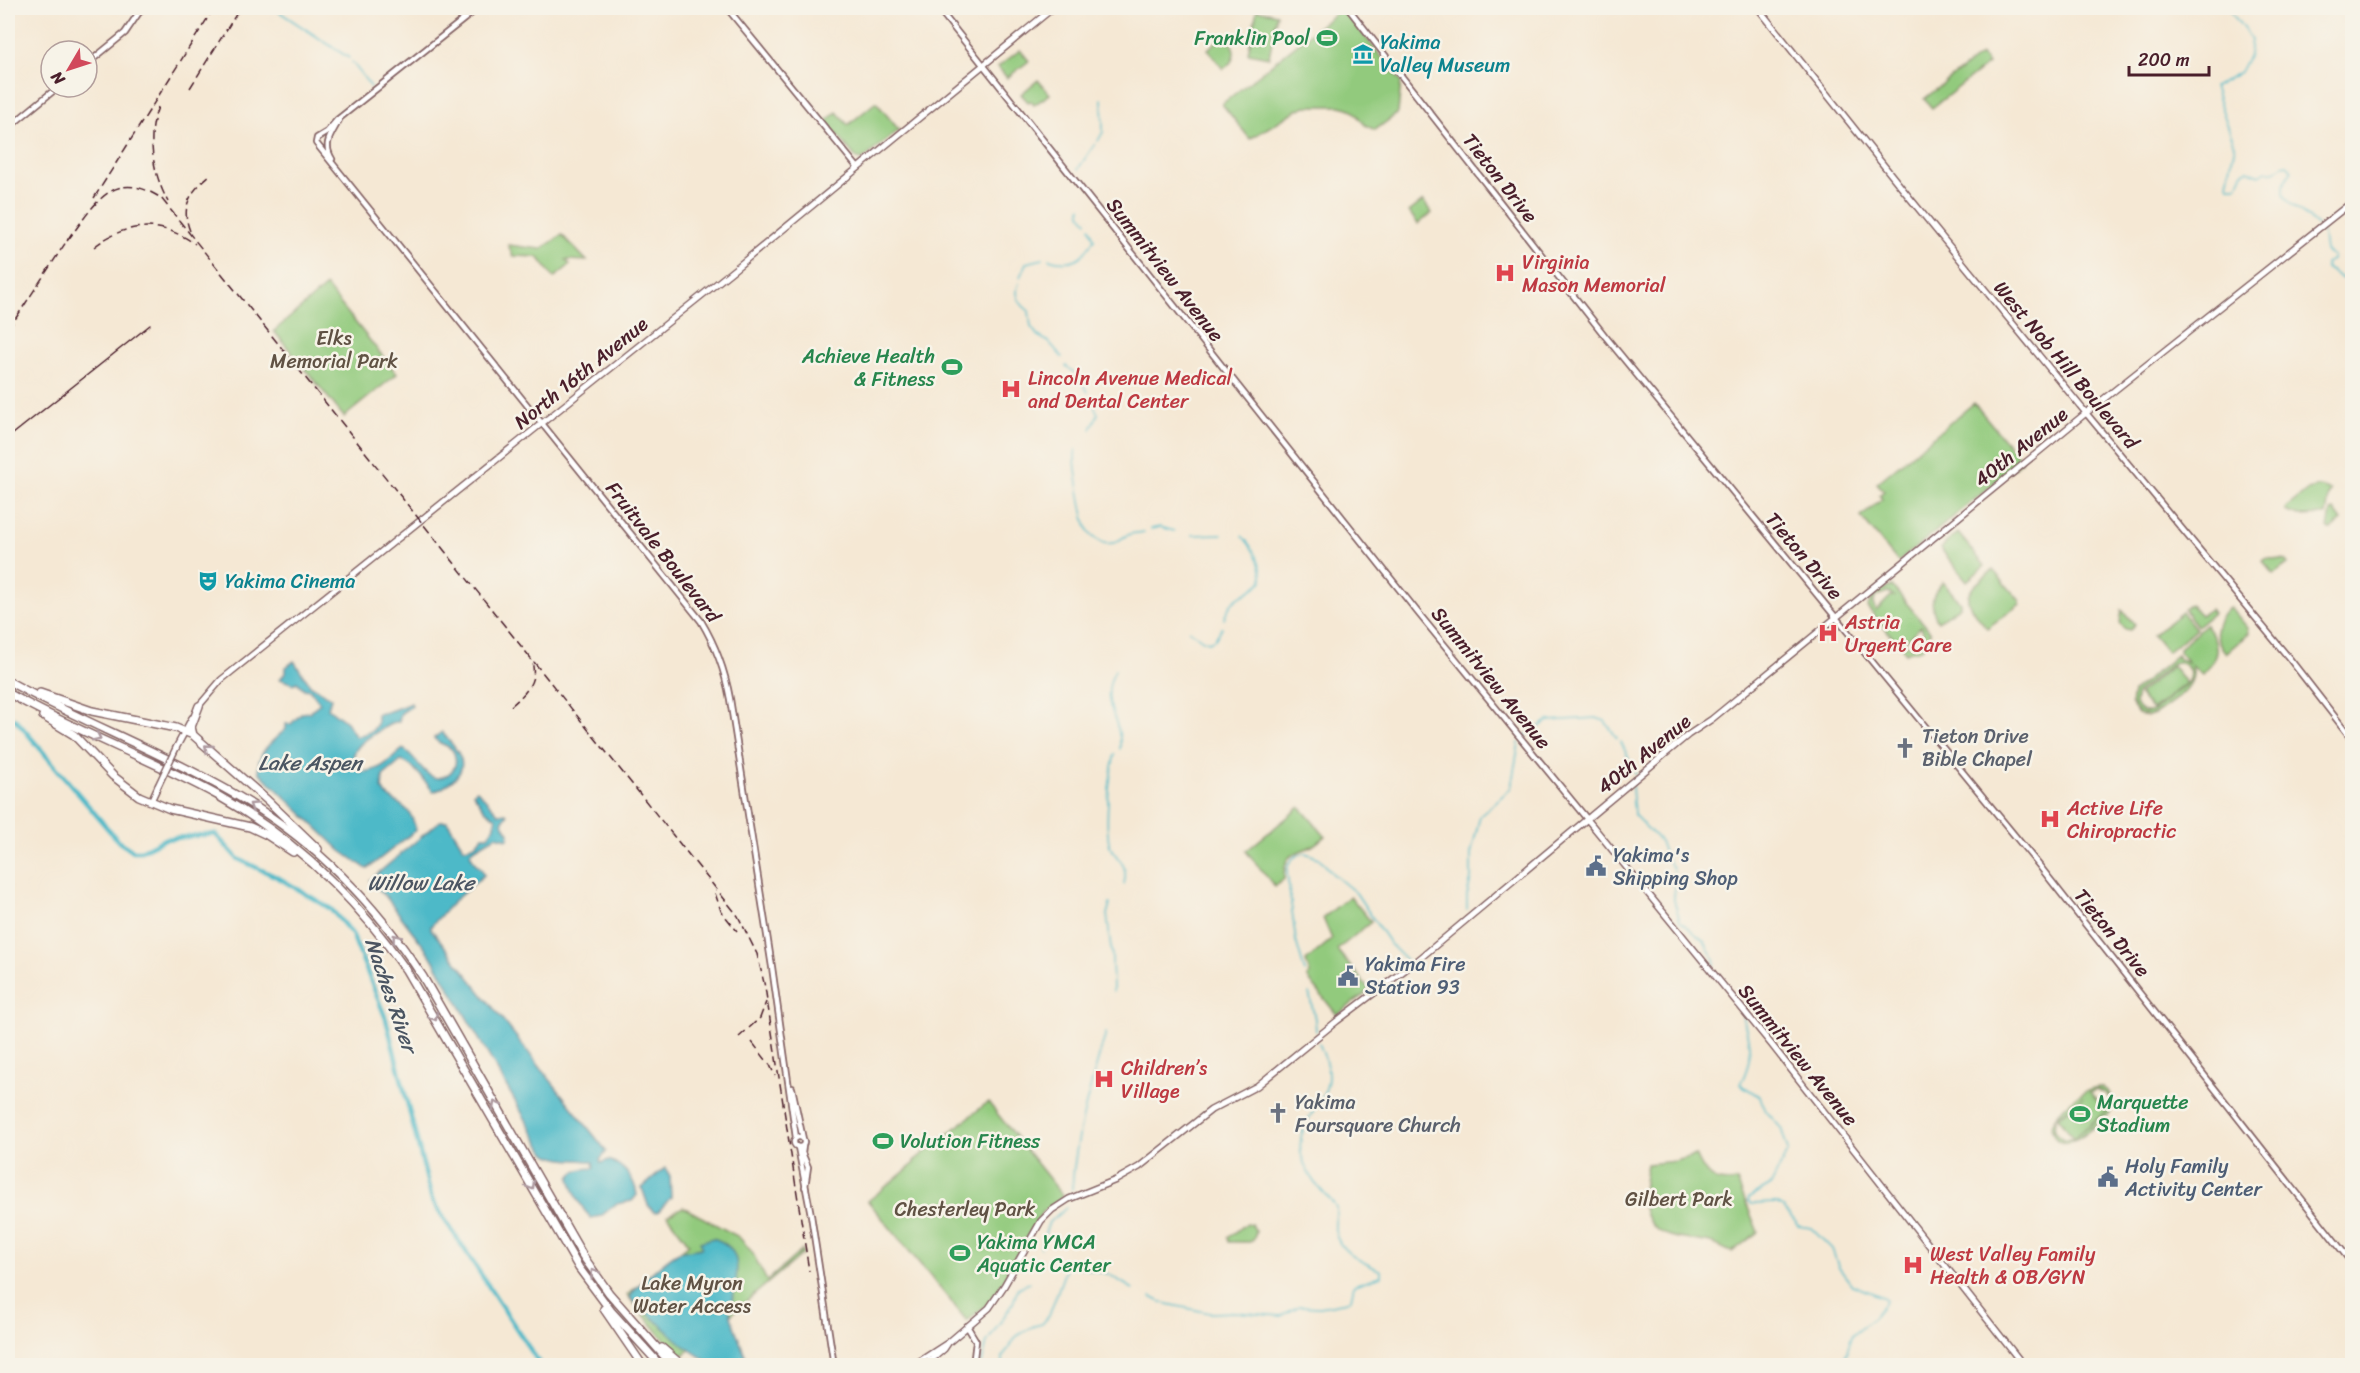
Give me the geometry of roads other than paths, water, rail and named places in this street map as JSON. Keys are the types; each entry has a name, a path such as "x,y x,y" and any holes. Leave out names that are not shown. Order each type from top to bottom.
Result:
{"highway":[{"path":"8,679 36,692 82,708 176,728 193,735 275,808 333,864 397,938 423,977 583,1256 609,1293 673,1365"},
{"path":"8,679 238,796 290,831 356,890"},
{"path":"8,693 74,735 123,785 152,801 170,809 238,823 267,835 302,860 368,920"},
{"path":"8,693 216,795 244,812 315,865 368,920 406,970 579,1268 643,1365"},
{"path":"193,735 191,727 199,706"},
{"path":"176,728 185,725 192,718"},
{"path":"579,1268 611,1311 661,1365"},
{"path":"609,1293 653,1340 683,1365"}],"main road":[{"path":"99,54 125,33 142,8"},
{"path":"339,120 327,143 321,147 316,141 322,135 339,120 478,8"},
{"path":"727,8 858,168"},
{"name":"Summitview Avenue","path":"938,8 1419,614 1765,1036 2024,1365"},
{"name":"North 16th Avenue","path":"152,801 184,732 199,706 221,680 542,424 1053,8"},
{"name":"Tieton Drive","path":"1348,8 1605,336 2038,864 2352,1263"},
{"name":"West Nob Hill Boulevard","path":"1758,8 1904,191 2274,640 2352,739"},
{"path":"8,128 43,99"},
{"name":"Fruitvale Boulevard","path":"322,135 327,138 334,164"},
{"name":"Fruitvale Boulevard","path":"321,147 701,621 716,649 726,675 789,1077 796,1138 794,1142 800,1146"},
{"name":"40th Avenue","path":"949,1342 983,1314 999,1296 1041,1221 1052,1209 1064,1201 1116,1180 1139,1167 1211,1110 1257,1086 1418,960 1835,616 2352,202"},
{"name":"Fruitvale Boulevard","path":"789,1077 803,1139 800,1146 808,1167 804,1190 811,1215 834,1365"},
{"path":"796,1138 803,1139"},
{"path":"967,1326 976,1341 973,1365"},
{"path":"912,1365 949,1342"},
{"path":"924,1365 949,1342"}],"water":[{"name":"Lake Aspen","path":"294,661 310,685 331,698 328,708 346,722 356,737 372,731 377,724 377,714 411,703 412,706 401,713 399,722 394,722 370,736 356,749 353,756 354,764 360,772 379,768 403,749 428,774 440,778 447,775 452,771 455,758 451,749 434,738 442,732 460,755 459,774 446,786 436,791 433,791 410,766 401,761 383,776 382,789 405,808 416,830 367,869 341,851 259,772 258,765 262,753 286,729 286,724 291,724 302,713 309,712 320,703 310,690 304,689 297,682 293,684 280,679 286,672 286,667"},
{"name":"Willow Lake","path":"477,790 499,814 506,813 502,822 509,833 508,839 496,836 472,850 470,853 472,858 484,875 455,900 431,926 431,929 604,1148 606,1152 600,1160 601,1163 609,1160 624,1169 631,1178 637,1195 632,1201 616,1204 601,1216 591,1218 587,1214 578,1200 570,1178 577,1171 594,1168 593,1162 561,1159 544,1151 431,956 387,898 370,880 440,821 447,821 463,847 467,848 476,844 483,836 488,836 495,826 496,818 485,810 473,793"},
{"path":"665,1168 670,1176 671,1197 658,1212 654,1212 648,1205 642,1188"},
{"name":"Lake Myron Water Access","path":"713,1238 729,1247 736,1260 737,1275 730,1311 749,1365 713,1365 687,1348 630,1298 643,1281 672,1256 701,1248 700,1242"}],"waterway":[{"path":"2228,8 2251,39 2249,55 2240,72 2214,87 2235,146 2227,183 2229,186 2237,186 2243,172 2248,170 2260,175 2266,171 2275,171 2287,164 2292,171 2286,181 2285,197 2317,226"},
{"path":"278,11 349,58"},
{"path":"352,62 371,87"},
{"path":"1098,141 1103,132 1102,99"},
{"path":"1078,169 1095,144"},
{"path":"1081,207 1081,213 1087,222"},
{"path":"1049,259 1064,262 1081,256 1094,239 1090,227"},
{"path":"2320,230 2323,234 2325,251 2333,256 2332,260 2325,263 2326,268 2352,285"},
{"path":"1020,277 1026,263 1043,259"},
{"path":"1019,283 1017,295 1029,311 1031,327 1062,357"},
{"path":"1066,366 1075,373 1088,392"},
{"path":"1091,399 1098,414 1091,429"},
{"path":"1076,449 1079,491 1090,534 1108,544 1127,535 1144,532"},
{"path":"1151,529 1160,527 1174,531"},
{"path":"1192,535 1222,534"},
{"path":"1224,619 1231,604 1262,581 1256,557 1242,536"},
{"path":"1189,630 1209,642 1215,639 1222,628"},
{"path":"1115,670 1110,682 1109,703 1118,729 1120,749"},
{"name":"Naches River","path":"8,717 16,720 119,842 133,851 141,851 165,839 215,834 238,859 279,878 331,909 352,934 386,1019 432,1200 541,1366"},
{"path":"1525,736 1548,721 1596,718 1605,721 1617,738"},
{"path":"1621,742 1636,774"},
{"path":"1467,910 1471,854 1480,816 1511,788 1519,743"},
{"path":"1115,754 1108,798 1107,822 1111,848 1125,870 1124,884"},
{"path":"1632,786 1634,815 1660,841 1665,856 1673,868"},
{"path":"1305,972 1296,941 1287,873 1292,860 1305,853 1319,858 1333,874 1356,893 1390,944 1407,961"},
{"path":"1674,872 1674,900 1680,921 1704,941 1715,965"},
{"path":"1110,904 1107,914 1113,991"},
{"path":"1309,993 1316,1031"},
{"path":"1743,1017 1749,1059 1740,1084 1760,1097 1766,1111 1781,1128 1788,1150 1771,1185 1749,1198 1748,1201 1751,1204 1776,1203 1782,1206 1799,1226 1811,1228 1832,1249 1839,1268 1852,1285 1885,1298 1886,1301 1872,1319 1853,1334 1845,1357 1851,1366"},
{"path":"1072,1189 1080,1130 1106,1033"},
{"path":"1151,1297 1163,1303 1210,1313 1236,1312 1281,1316 1299,1306 1320,1307 1347,1302 1351,1299 1354,1285 1381,1276 1381,1271 1360,1261 1342,1246 1335,1231 1336,1207 1311,1177 1301,1153 1300,1141 1303,1131 1327,1085 1327,1067 1319,1043"},
{"path":"1040,1248 1049,1222 1066,1208"},
{"path":"1003,1366 1003,1356 1017,1336 1042,1324 1049,1316 1069,1265 1108,1274 1133,1289"},
{"path":"981,1366 987,1342 1013,1303 1018,1288 1029,1283"}],"tram line":[{"path":"8,438 150,325"}],"railway":[{"path":"94,198 214,8"},
{"path":"190,88 240,8"},
{"path":"158,107 152,131 153,155 158,179 168,202"},
{"path":"190,231 186,214 189,200 197,187 210,175"},
{"path":"67,241 95,204 116,189 129,186 144,189 161,198 738,916 757,954 765,987 809,1271"},
{"path":"94,247 118,233 144,227 170,231 195,244"},
{"path":"8,330 72,233"},
{"path":"511,706 530,686 533,673 531,659"},
{"path":"715,893 721,911 737,931"},
{"path":"739,1037 760,1018 766,1002"},
{"path":"752,1042 770,1065 775,1076"}],"place":[{"name":"Franklin Pool","path":"1327,38"},
{"name":"Yakima Valley Museum","path":"1363,54"},
{"name":"Virginia Mason Memorial","path":"1505,273"},
{"name":"Achieve Health & Fitness","path":"952,367"},
{"name":"Lincoln Avenue Medical and Dental Center","path":"1011,389"},
{"name":"Yakima Cinema","path":"208,581"},
{"name":"Astria Urgent Care","path":"1828,633"},
{"name":"Tieton Drive Bible Chapel","path":"1905,748"},
{"name":"Active Life Chiropractic","path":"2050,819"},
{"name":"Yakima's Shipping Shop","path":"1596,866"},
{"name":"Yakima Fire Station 93","path":"1348,976"},
{"name":"Children’s Village","path":"1104,1079"},
{"name":"Yakima Foursquare Church","path":"1278,1113"},
{"name":"Marquette Stadium","path":"2080,1114"},
{"name":"Volution Fitness","path":"883,1141"},
{"name":"Holy Family Activity Center","path":"2108,1177"},
{"name":"Yakima YMCA Aquatic Center","path":"960,1253"},
{"name":"West Valley Family Health & OB/GYN","path":"1913,1265"}],"park label":[{"name":"Elks Memorial Park","path":"334,350"},
{"name":"Gilbert Park","path":"1679,1199"},
{"name":"Chesterley Park","path":"965,1209"}]}
